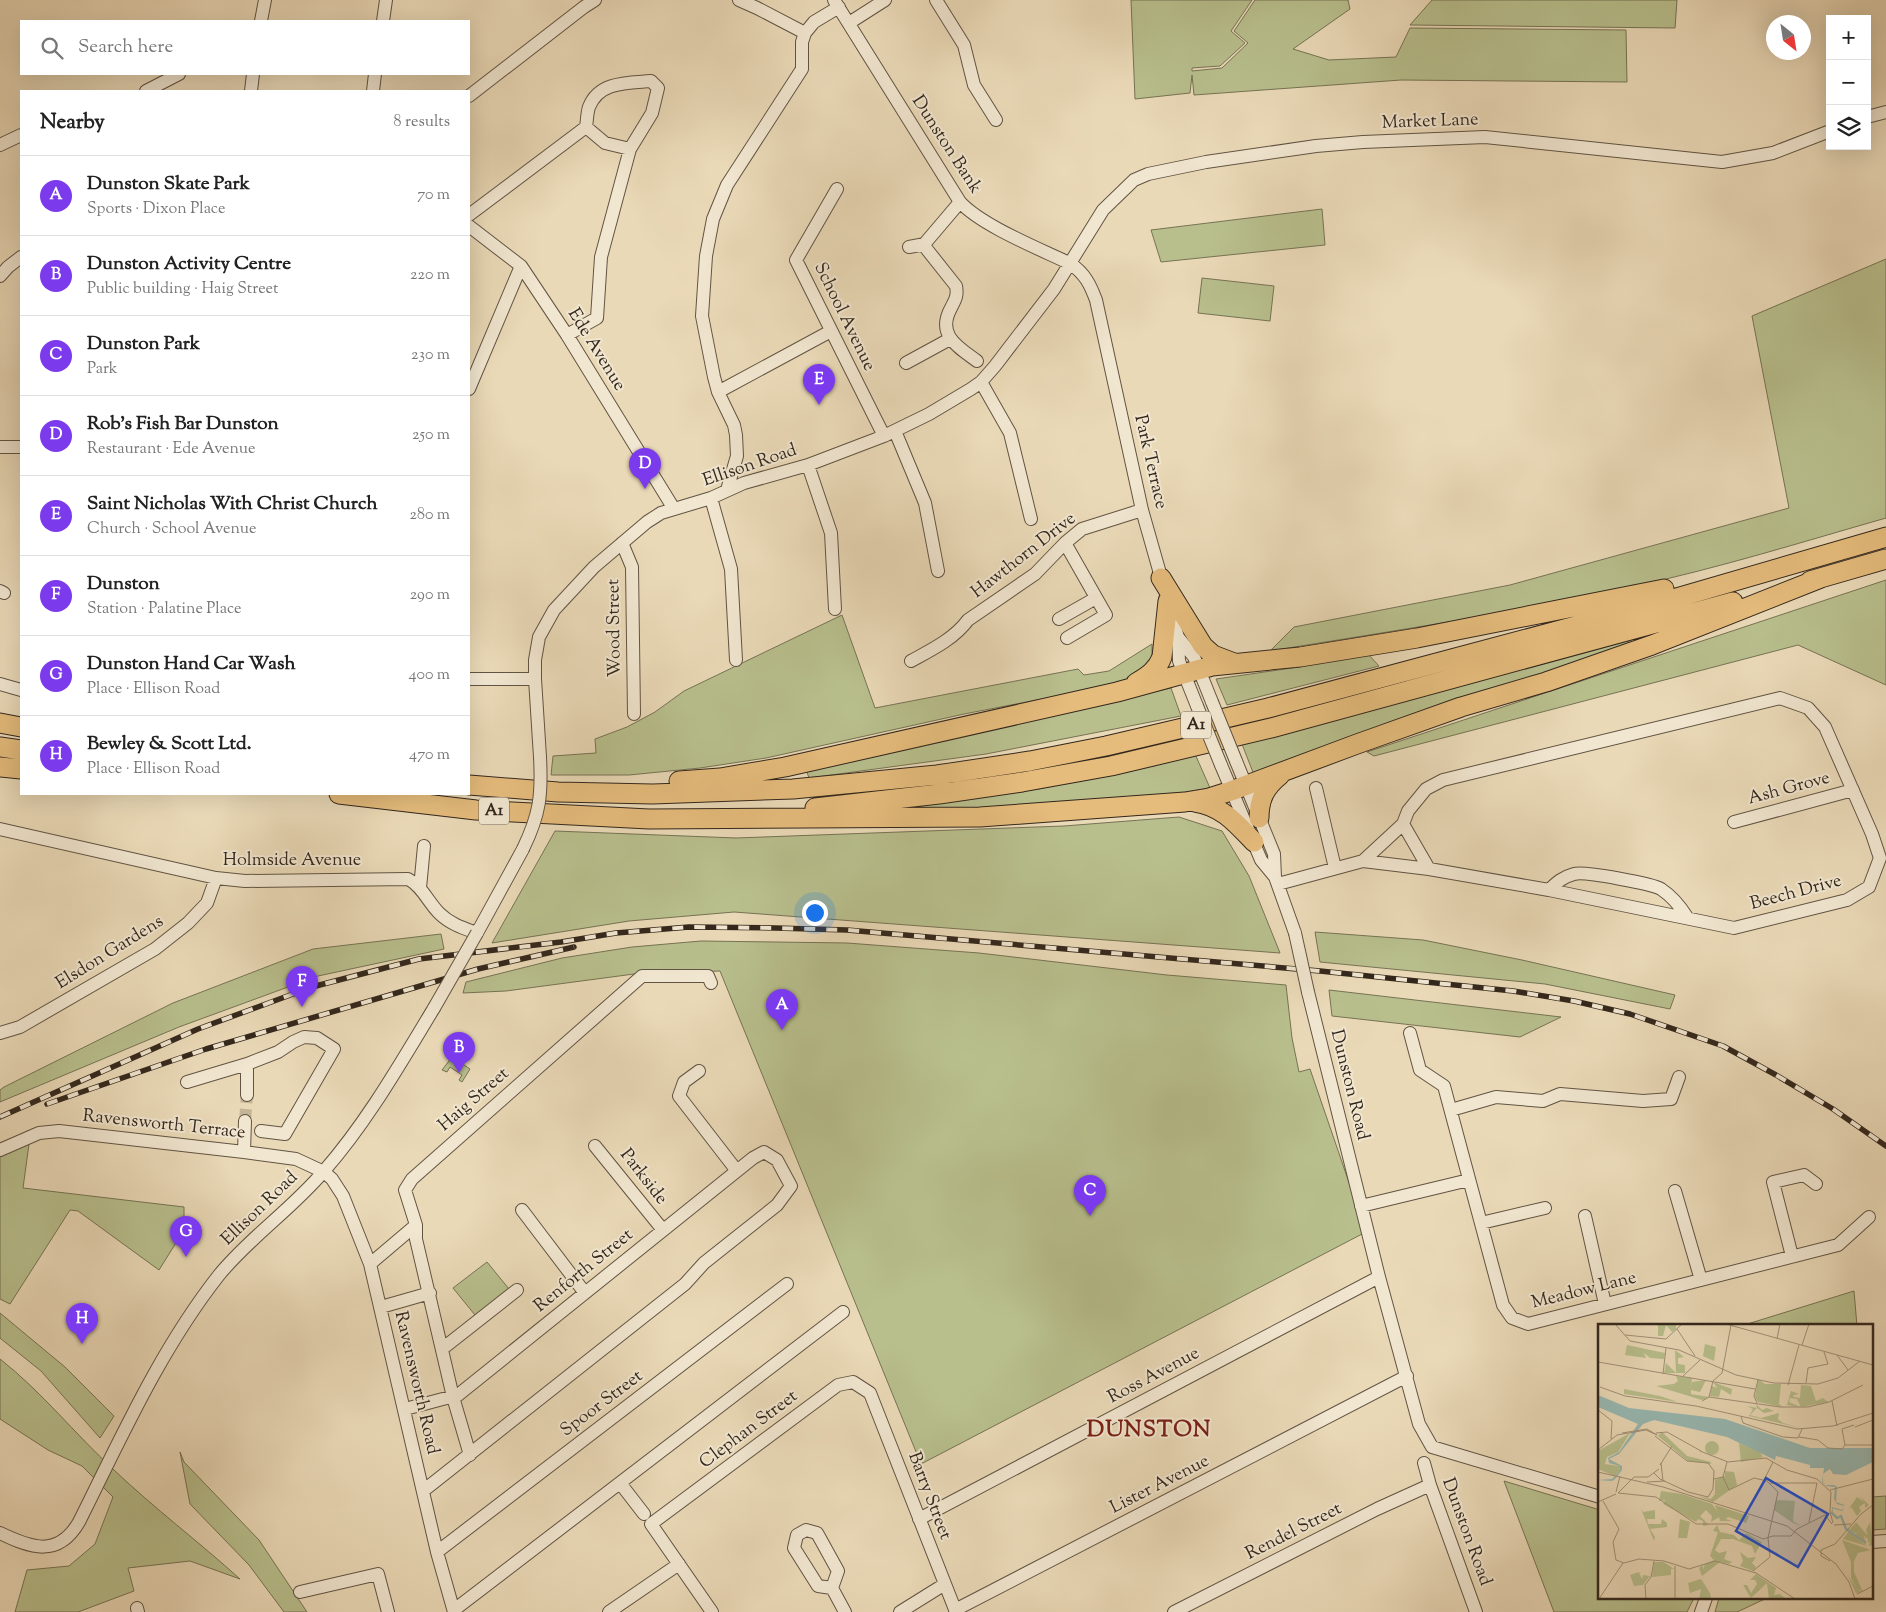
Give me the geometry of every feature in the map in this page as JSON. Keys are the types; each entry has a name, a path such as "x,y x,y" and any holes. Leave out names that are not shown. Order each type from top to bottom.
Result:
{"highway":[{"name":"A1","path":"470,785 558,792 653,794 793,789 937,775 1030,761 1106,746 1268,708 1628,612 1886,537"},
{"path":"558,792 720,778 785,767 1117,692 1212,666 1300,657 1418,638 1654,592 1817,556"},
{"name":"A1","path":"348,795 476,810 649,819 805,809 1022,782 1111,766 1280,725 1886,560"},
{"path":"1161,578 1204,646 1218,658 1236,664"},
{"path":"649,819 980,817 1185,802 1209,798 1461,708 1546,682 1652,646 1821,578"},
{"path":"1117,692 1144,679 1160,664 1164,648 1168,601"},
{"path":"0,724 20,727"},
{"path":"0,747 20,750"},
{"path":"0,767 20,769"},
{"path":"1259,818 1260,803 1264,792 1272,782 1287,770"},
{"path":"1185,802 1207,804 1220,810 1233,820 1254,842"}],"street":[{"path":"261,20 265,0"},
{"path":"383,20 386,0"},
{"path":"470,95 584,6 596,0"},
{"path":"739,0 805,33"},
{"path":"848,23 885,0"},
{"path":"936,0 964,45 974,85 996,120"},
{"path":"726,490 737,456 737,445 734,425 718,392 702,316 706,256 713,218 727,185 802,69 801,51 805,33 814,22 836,4"},
{"name":"Dunston Bank","path":"836,4 960,202 993,225 1071,264"},
{"path":"148,90 177,75"},
{"path":"251,90 253,75"},
{"path":"373,90 375,75"},
{"path":"470,214 586,127 589,107 602,90 616,84 651,81 658,88 652,113 630,149 601,257 597,318 567,335"},
{"path":"1871,115 1886,112"},
{"path":"586,127 605,143 630,149"},
{"name":"Market Lane","path":"1071,264 1103,210 1134,180 1148,174 1206,162 1344,144 1485,137 1722,162 1773,153 1826,133"},
{"path":"0,146 20,136"},
{"name":"School Avenue","path":"837,189 796,260 831,331 889,433 925,503 938,571"},
{"path":"960,202 926,244 926,250 956,286 958,293 948,314 946,324 950,339 976,361"},
{"name":"Ede Avenue","path":"470,227 520,266 567,335 674,509"},
{"path":"909,247 926,244"},
{"path":"0,276 8,267 20,259"},
{"name":"Ellison Road","path":"0,1533 19,1542 42,1547 56,1545 71,1535 160,1363 204,1295 237,1255 324,1172 378,1098 434,1008 523,849 539,808 541,780 535,660 540,637 554,610 594,567 647,522 661,513 711,498 726,490 808,465 889,433 958,398 981,382 995,366 1071,264"},
{"name":"Park Terrace","path":"1071,264 1082,272 1090,283 1096,300 1142,510 1178,638 1194,657 1191,671"},
{"path":"470,387 520,266"},
{"path":"718,392 831,331"},
{"path":"906,363 950,339"},
{"path":"981,382 1010,433 1031,520"},
{"path":"0,447 20,447"},
{"path":"808,465 831,534 835,608"},
{"path":"711,498 731,569 736,660"},
{"name":"Hawthorn Drive","path":"911,661 954,635 968,620 1034,574 1082,528 1142,510"},
{"name":"Wood Street","path":"622,543 632,567 634,714"},
{"path":"1065,543 1106,615 1067,638"},
{"path":"1059,619 1096,598"},
{"path":"1191,671 1212,702 1236,761 1239,788"},
{"name":"Dunston Road","path":"1191,671 1197,706 1221,765 1259,818 1274,854 1277,881 1295,933 1361,1206 1419,1424 1432,1447 1598,1496"},
{"path":"470,679 535,679"},
{"path":"0,684 20,690"},
{"name":"Beech Drive","path":"1277,881 1363,862 1429,869 1549,890 1734,928 1847,900 1869,887 1880,858 1872,834 1825,727 1808,708 1780,698 1443,780 1426,789 1416,799 1408,811 1403,824 1363,862"},
{"name":"Dunston Road","path":"1239,788 1254,842 1262,860 1277,881"},
{"path":"1316,788 1335,868"},
{"name":"Ash Grove","path":"1734,822 1853,790"},
{"path":"1403,824 1429,869"},
{"name":"Holmside Avenue","path":"0,830 216,878 244,881 408,879 420,888 440,913 451,922 477,933"},
{"path":"420,888 424,846"},
{"path":"1549,890 1558,880 1576,873 1620,879 1660,888 1678,902 1687,917"},
{"name":"Elsdon Gardens","path":"0,1033 20,1027 155,949 188,923 207,902 216,878"},
{"name":"Haig Street","path":"470,1455 427,1294 416,1238 416,1225 405,1190 412,1179 642,976 708,976 711,983"},
{"name":"Meadow Lane","path":"1410,1033 1420,1070 1444,1086 1503,1305 1512,1318 1528,1324 1838,1245 1870,1217"},
{"path":"187,1082 247,1064 278,1052 304,1037 317,1038 334,1049 285,1134 261,1131"},
{"path":"246,1095 247,1064"},
{"path":"699,1071 684,1082 679,1096 737,1171"},
{"path":"1451,1110 1496,1097 1543,1101 1560,1094 1643,1101 1670,1099 1679,1077"},
{"path":"244,1152 245,1121"},
{"name":"Ravensworth Terrace","path":"0,1150 39,1133 59,1131 244,1152 296,1160 324,1172"},
{"name":"Parkside","path":"595,1146 663,1230"},
{"name":"Renforth Street","path":"405,1409 458,1395 737,1171 764,1152 777,1160 791,1186 777,1205 704,1263 685,1284 470,1455"},
{"name":"Ravensworth Road","path":"324,1172 332,1179 343,1196 370,1264 437,1552 454,1611"},
{"path":"1792,1256 1773,1182 1804,1176 1816,1184"},
{"path":"1361,1206 1469,1180"},
{"path":"1675,1191 1701,1280"},
{"path":"1481,1223 1545,1208"},
{"path":"522,1210 585,1293"},
{"path":"1585,1216 1605,1304"},
{"path":"370,1264 416,1225"},
{"name":"Ross Avenue","path":"919,1519 1380,1278"},
{"name":"Spoor Street","path":"437,1552 787,1284"},
{"path":"442,1349 517,1290"},
{"path":"381,1307 427,1294"},
{"path":"454,1611 843,1312"},
{"name":"Lister Avenue","path":"956,1611 1406,1376"},
{"name":"Clephan Street","path":"648,1519 838,1385 854,1382 870,1393"},
{"name":"Barry Street","path":"870,1393 956,1611"},
{"path":"423,1491 470,1455"},
{"name":"Dunston Road","path":"1424,1463 1430,1485 1476,1612"},
{"path":"620,1483 648,1519 712,1612"},
{"name":"Rendel Street","path":"1174,1612 1378,1508 1430,1485"},
{"path":"616,1610 679,1564"},
{"path":"300,1592 378,1574 388,1612"},
{"path":"900,1612 944,1584"},
{"path":"832,1588 845,1612"},
{"path":"1701,1612 1705,1600"}],"green space":[{"path":"1131,0 1252,0 1231,31 1245,43 1220,66 1192,68 1192,71 1222,68 1248,43 1234,31 1255,0 1348,0 1350,9 1293,49 1329,60 1396,57 1410,28 1626,30 1627,82 1401,80 1194,95 1192,75 1190,93 1135,99"},
{"path":"1432,0 1677,0 1675,28 1410,25"},
{"path":"1322,209 1325,245 1161,262 1151,230"},
{"path":"1886,259 1886,518 1729,563 1590,596 1407,629 1270,651 1294,627 1510,585 1789,508 1752,316"},
{"path":"1202,278 1274,286 1270,321 1198,313"},
{"path":"795,447 798,455 776,461 775,454"},
{"path":"1886,580 1886,685 1798,645 1374,756 1367,752"},
{"path":"842,615 875,708 1078,669 1084,675 1109,671 1152,644 1152,662 1127,681 964,714 766,758 700,768 629,775 551,775 553,756 596,753 595,739 627,727 655,712 684,691"},
{"path":"1628,640 1631,647 1254,775 1242,744"},
{"path":"1368,654 1379,666 1227,705 1216,679 1292,668"},
{"path":"1171,688 1181,716 986,754 809,778 806,769"},
{"path":"1195,754 1210,788 1160,797 897,813 894,806 1038,789 1154,766"},
{"path":"1179,817 1222,831 1249,876 1280,953 734,912 629,921 492,943 555,831 736,838 1064,826"},
{"path":"1315,932 1423,940 1522,960 1675,995 1670,1009 1545,984 1320,962"},
{"path":"441,934 444,949 318,976 179,1027 0,1102 0,1090 4,1087 173,1003 313,949"},
{"path":"701,941 847,943 979,953 1167,975 1286,985 1292,1038 1299,1072 1310,1069 1355,1200 1364,1233 921,1464 720,971 634,974 506,991 463,993 466,982 562,958 632,947"},
{"path":"1329,990 1561,1017 1520,1037 1332,1016"},
{"path":"452,1057 470,1069 462,1082 459,1080 462,1075 450,1067 447,1072 442,1070"},
{"path":"29,1144 23,1188 184,1207 184,1230 159,1270 78,1211 70,1210 10,1304 0,1299 0,1157"},
{"path":"487,1262 509,1289 475,1315 453,1288"},
{"path":"1854,1291 1857,1324 1747,1324"},
{"path":"0,1313 65,1367 114,1416 100,1438 41,1371 0,1338"},
{"path":"0,1359 30,1385 129,1484 240,1579 190,1561 128,1568 134,1591 78,1612 15,1612 27,1570 69,1566 95,1544 113,1497 82,1466 48,1450 0,1419"},
{"path":"180,1452 184,1462 259,1540 307,1612 284,1612 249,1565 190,1504"},
{"path":"1504,1481 1598,1509 1598,1600 1693,1600 1687,1612 1554,1612"},
{"path":"1886,1496 1886,1529 1874,1530 1874,1497"},
{"path":"1718,1600 1763,1600 1737,1612 1715,1612"}],"tunnel":[{"path":"245,1121 247,1095"}],"railway":[{"path":"0,1117 198,1029 312,987 419,959 561,942 616,933 689,927 775,928 847,930 1320,971 1513,991 1574,1001 1630,1014 1723,1046 1833,1109 1886,1146"},
{"path":"47,1104 206,1049 478,969 574,947"}],"place":[{"name":"Saint Nicholas With Christ Church","path":"819,405"},
{"name":"Rob’s Fish Bar Dunston","path":"645,489"},
{"name":"Dunston","path":"302,1007"},
{"name":"Dunston Skate Park","path":"782,1030"},
{"name":"Dunston Activity Centre","path":"459,1073"},
{"name":"Dunston Park","path":"1090,1216"},
{"name":"Dunston Hand Car Wash","path":"186,1257"},
{"name":"Bewley & Scott Ltd.","path":"82,1344"}],"district":[{"name":"DUNSTON","path":"1149,1431"}]}
